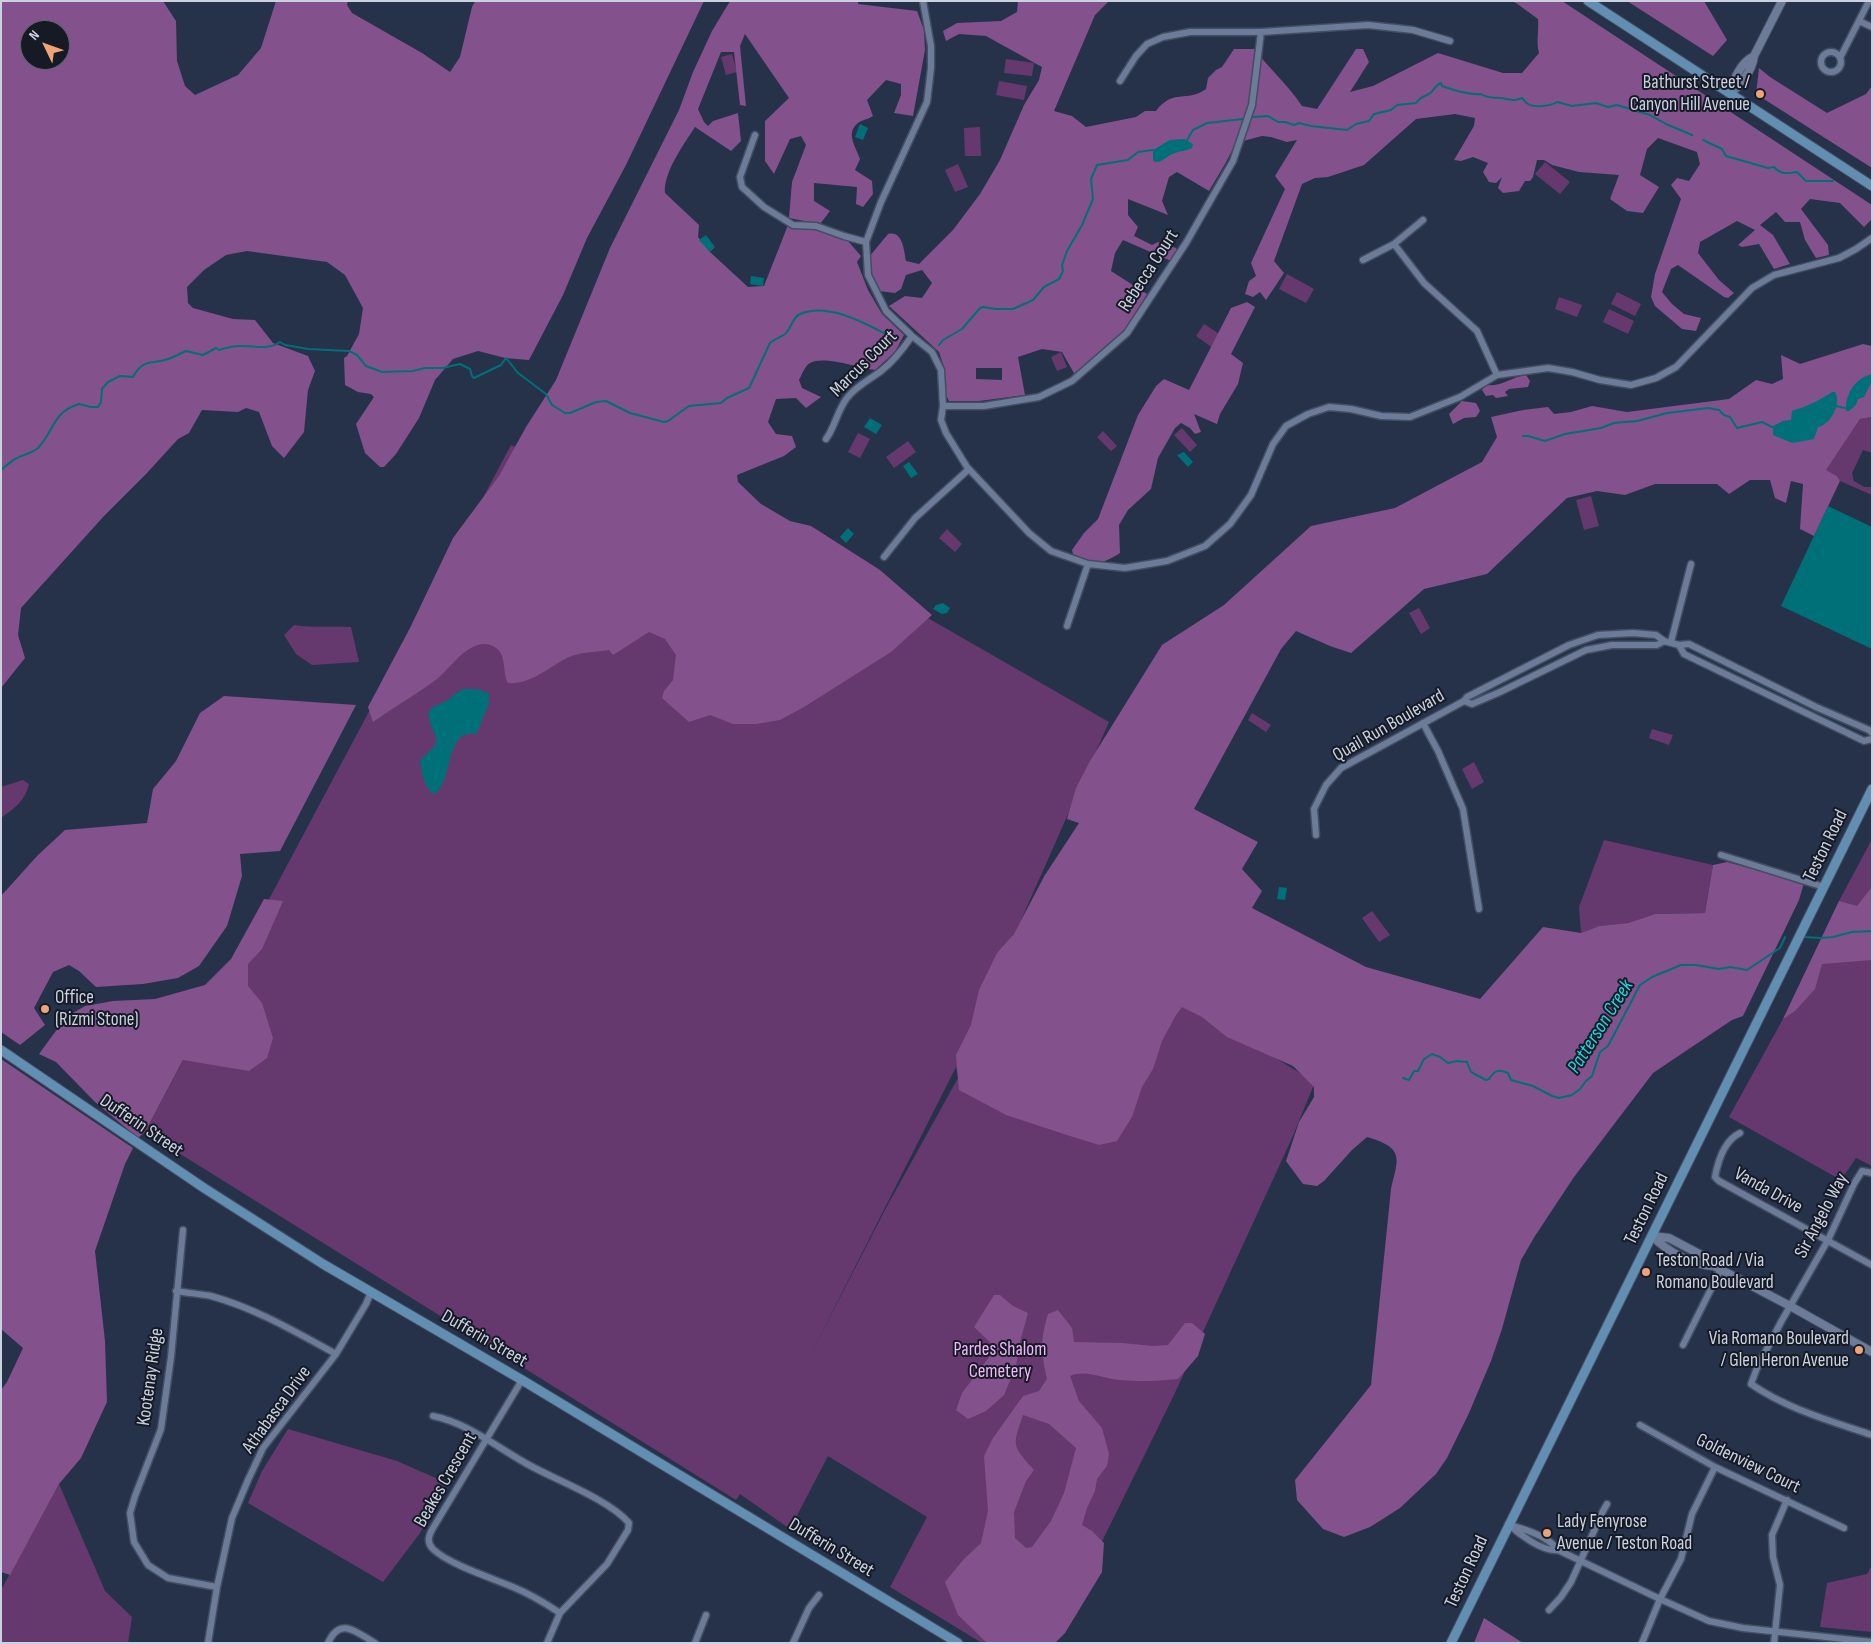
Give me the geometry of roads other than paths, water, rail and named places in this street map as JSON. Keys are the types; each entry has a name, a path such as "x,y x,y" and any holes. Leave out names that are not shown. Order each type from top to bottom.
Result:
{"main road":[{"path":"1588,1 1872,186"},
{"name":"Teston Road","path":"1450,1643 1872,789"},
{"name":"Dufferin Street","path":"1,1050 204,1188 322,1264 522,1380 958,1643"}],"street":[{"path":"923,1 931,46 931,68 927,102 881,202 866,242 868,275 886,311 932,352 940,370 943,406 941,420 946,433 969,470 1028,533 1051,551 1088,564 1125,568 1167,561 1205,546 1230,524 1251,495 1273,444 1286,426 1308,414 1329,407 1351,409 1381,416 1410,418 1460,397 1496,375 1548,368 1631,385 1656,378 1676,367 1752,288 1774,275 1839,258 1872,238"},
{"path":"1730,94 1741,84 1753,64 1754,56 1782,1"},
{"path":"1840,58 1869,1"},
{"path":"1859,21 1872,27"},
{"path":"1120,81 1136,56 1147,44 1162,37 1190,32 1261,32 1368,25 1413,30 1450,41"},
{"name":"Rebecca Court","path":"943,406 984,406 1039,397 1072,381 1127,333 1186,243 1233,161 1252,105 1261,32"},
{"path":"755,135 740,177 742,186 747,192 764,207 794,225 816,226 866,242"},
{"path":"1363,260 1394,244 1423,220"},
{"path":"1394,244 1424,283 1477,331 1496,375"},
{"name":"Marcus Court","path":"826,439 830,434 835,418 848,397 858,386 891,363 912,336"},
{"path":"884,557 915,518 969,470"},
{"path":"1067,626 1088,564"},
{"path":"1668,642 1690,564"},
{"name":"Quail Run Boulevard","path":"1316,835 1314,809 1326,785 1341,768 1464,701 1467,697 1569,645 1598,635 1633,633 1656,636 1679,645 1689,644 1872,733"},
{"name":"Quail Run Boulevard","path":"1464,701 1472,704 1586,650 1612,644 1657,645 1668,642"},
{"path":"1569,645 1573,656"},
{"name":"Quail Run Boulevard","path":"1679,645 1684,654 1800,711 1864,741 1872,739"},
{"path":"1739,680 1743,671"},
{"path":"1496,683 1500,692"},
{"path":"1800,711 1805,701"},
{"path":"1423,723 1438,751 1463,809 1479,909"},
{"path":"1720,856 1824,887"},
{"name":"Vanda Drive","path":"1740,1133 1732,1136 1717,1166 1715,1176 1719,1181 1828,1240"},
{"name":"Sir Angelo Way","path":"1870,1172 1862,1171 1854,1184 1828,1240 1790,1306 1757,1368 1751,1384 1783,1403 1872,1435"},
{"name":"Kootenay Ridge","path":"184,1230 176,1291 171,1357 161,1430 134,1496 130,1513 134,1542 148,1565 168,1578 218,1587"},
{"path":"1652,1236 1669,1238 1707,1258 1718,1267 1872,1352"},
{"path":"1828,1240 1872,1264"},
{"path":"1684,1345 1718,1267"},
{"path":"176,1291 211,1296 279,1322 336,1354"},
{"name":"Athabasca Drive","path":"208,1643 232,1518 263,1448 336,1354 366,1304 371,1292"},
{"name":"Beakes Crescent","path":"522,1380 433,1528 428,1542 432,1548 459,1564 515,1587 560,1613"},
{"path":"433,1416 448,1419 532,1467 587,1494 629,1523 628,1530 607,1564 560,1613 547,1643"},
{"name":"Goldenview Court","path":"1640,1425 1715,1467 1844,1528"},
{"path":"1642,1643 1660,1599 1681,1560 1692,1514 1715,1467"},
{"path":"1774,1643 1780,1584 1773,1557 1772,1535 1787,1500"},
{"path":"1549,1610 1567,1589 1602,1511 1607,1504"},
{"path":"1508,1524 1524,1528 1553,1543 1558,1550 1709,1621 1775,1632 1872,1642"},
{"path":"793,1643 809,1608 819,1595"},
{"path":"695,1643 706,1615"},
{"path":"328,1643 336,1630 342,1627 375,1643"}],"waterway":[{"path":"1253,117 1268,116 1278,122 1294,125 1299,123 1347,130 1356,124 1369,121 1374,114 1391,110 1397,105 1416,103 1420,98 1431,93 1441,83 1442,86 1466,93 1514,100 1522,98 1528,104 1534,106 1557,102 1572,106 1596,103 1608,107 1617,105 1650,115 1692,135"},
{"path":"1187,140 1193,130 1207,123 1243,119"},
{"path":"1703,140 1722,149 1726,156 1768,168 1774,167 1782,172 1797,172 1806,181 1833,181"},
{"path":"939,345 943,340 962,329 980,308 1013,309 1033,300 1044,287 1059,279 1063,271 1062,265 1067,251 1082,225 1093,199 1091,179 1097,165 1128,160 1138,152 1153,150"},
{"path":"1,470 15,459 38,448 63,412 79,404 98,407 101,402 102,389 108,382 120,376 133,377 140,367 148,363 162,361 186,351 203,355 216,348 219,350 236,346 265,347 280,342 285,345 308,349 349,351 357,355 366,366 382,372 443,368 460,364 470,369 474,378 501,365 506,358 518,373 546,394 552,405 565,413 570,413 596,402 606,401 630,413 664,422 689,406 721,403 727,398 749,388 770,343 785,334 795,318 800,314 811,311 836,313 862,322 895,339"},
{"path":"1836,406 1845,408"},
{"path":"1523,436 1545,441 1565,434 1601,428 1614,423 1637,421 1667,413 1708,408 1719,410 1724,415 1730,417 1737,428 1762,422 1772,427"},
{"name":"Patterson Creek","path":"1805,937 1833,937 1852,932 1872,931"},
{"name":"Patterson Creek","path":"1403,1078 1409,1080 1414,1071 1418,1071 1424,1059 1432,1054 1448,1063 1457,1061 1467,1062 1471,1072 1486,1080 1495,1072 1502,1071 1508,1073 1511,1080 1533,1086 1552,1096 1559,1098 1572,1095 1592,1076 1600,1052 1608,1046 1640,985 1652,977 1681,965 1696,965 1719,969 1730,967 1747,970 1780,948 1785,937"}],"place":[{"name":"Bathurst Street / Canyon Hill Avenue","path":"1760,94"},
{"name":"Office (Rizmi Stone)","path":"45,1009"},
{"name":"Teston Road / Via Romano Boulevard","path":"1646,1272"},
{"name":"Via Romano Boulevard / Glen Heron Avenue","path":"1859,1350"},
{"name":"Lady Fenyrose Avenue / Teston Road","path":"1547,1533"}],"park label":[{"name":"Pardes Shalom Cemetery","path":"1000,1361"}]}
